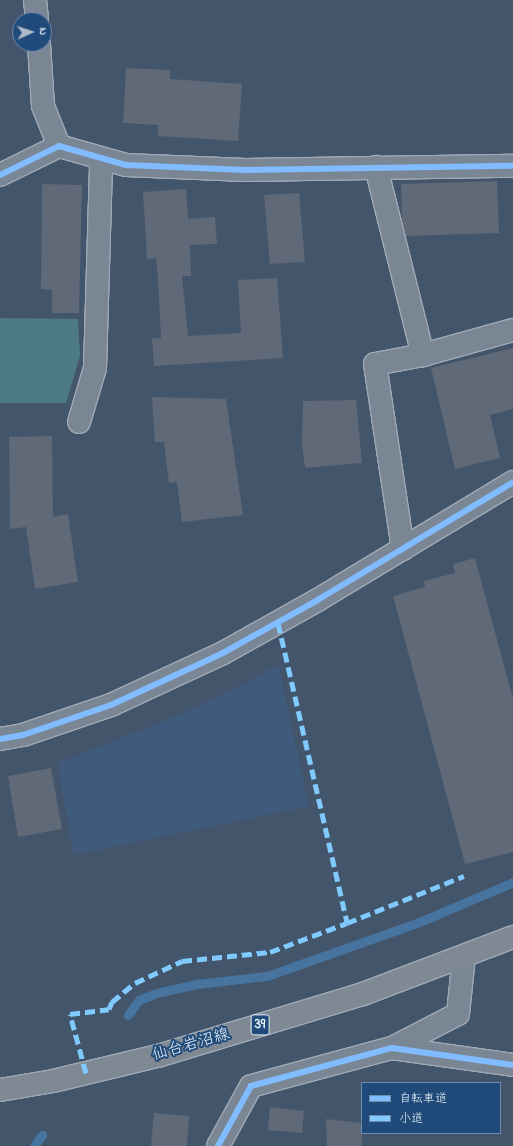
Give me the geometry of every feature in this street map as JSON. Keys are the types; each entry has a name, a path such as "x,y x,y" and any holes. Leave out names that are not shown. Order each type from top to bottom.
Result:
{"main road":[{"name":"仙台岩沼線","path":"0,1090 53,1081 161,1055 363,994 513,937"}],"street":[{"path":"35,0 36,12"},
{"path":"40,52 43,106 59,146"},
{"path":"0,175 59,146 101,160 126,165 245,170 376,166 513,166"},
{"path":"78,422 95,368 101,160"},
{"path":"376,166 423,355"},
{"path":"403,549 375,364 423,355 513,330"},
{"path":"0,739 24,734 111,706 223,653 403,549 513,482"},
{"path":"218,1146 251,1086 392,1048 458,1014 464,956"},
{"path":"392,1048 513,1065"}],"shaded area":[{"path":"278,664 309,806 74,855 57,763 170,719 254,679"}],"green space":[{"path":"0,318 78,319 80,356 66,403 0,403"}],"building":[{"path":"126,68 170,70 170,79 242,84 238,141 158,136 158,125 123,123"},
{"path":"497,181 499,233 406,236 402,219 401,184"},
{"path":"42,184 82,185 79,313 52,313 52,290 41,289"},
{"path":"186,189 188,219 215,217 217,244 190,245 191,276 182,276 188,336 241,333 238,280 277,278 283,358 154,366 152,338 161,338 158,278 156,258 147,259 143,192"},
{"path":"299,193 305,262 270,264 264,195"},
{"path":"513,348 513,409 490,415 500,458 455,469 431,368"},
{"path":"152,397 226,399 243,515 182,522 177,482 169,483 164,442 155,442"},
{"path":"356,400 362,463 305,468 302,444 303,401"},
{"path":"52,436 53,517 68,514 78,582 35,589 26,527 10,529 9,437"},
{"path":"475,558 513,699 513,852 465,864 393,596 425,587 424,581 455,573 453,564"},
{"path":"51,768 62,829 18,837 8,776"},
{"path":"270,1107 304,1111 302,1133 268,1130"},
{"path":"154,1113 189,1116 187,1146 151,1146"},
{"path":"326,1119 361,1123 362,1146 327,1146"}],"waterway":[{"path":"128,1015 139,1000 156,993 197,984 267,976 417,923 513,882"},
{"path":"34,1146 42,1135"}],"marked path":[{"path":"278,623 347,923 464,876"},
{"path":"86,1073 70,1014 109,1009 112,1002 135,983 182,961 270,952 347,923"}],"cycle path":[{"path":"0,175 59,146 126,165 245,170 513,166"},
{"path":"0,739 23,735 111,705 223,653 316,601 513,482"},
{"path":"218,1146 251,1086 392,1048 513,1065"}]}
